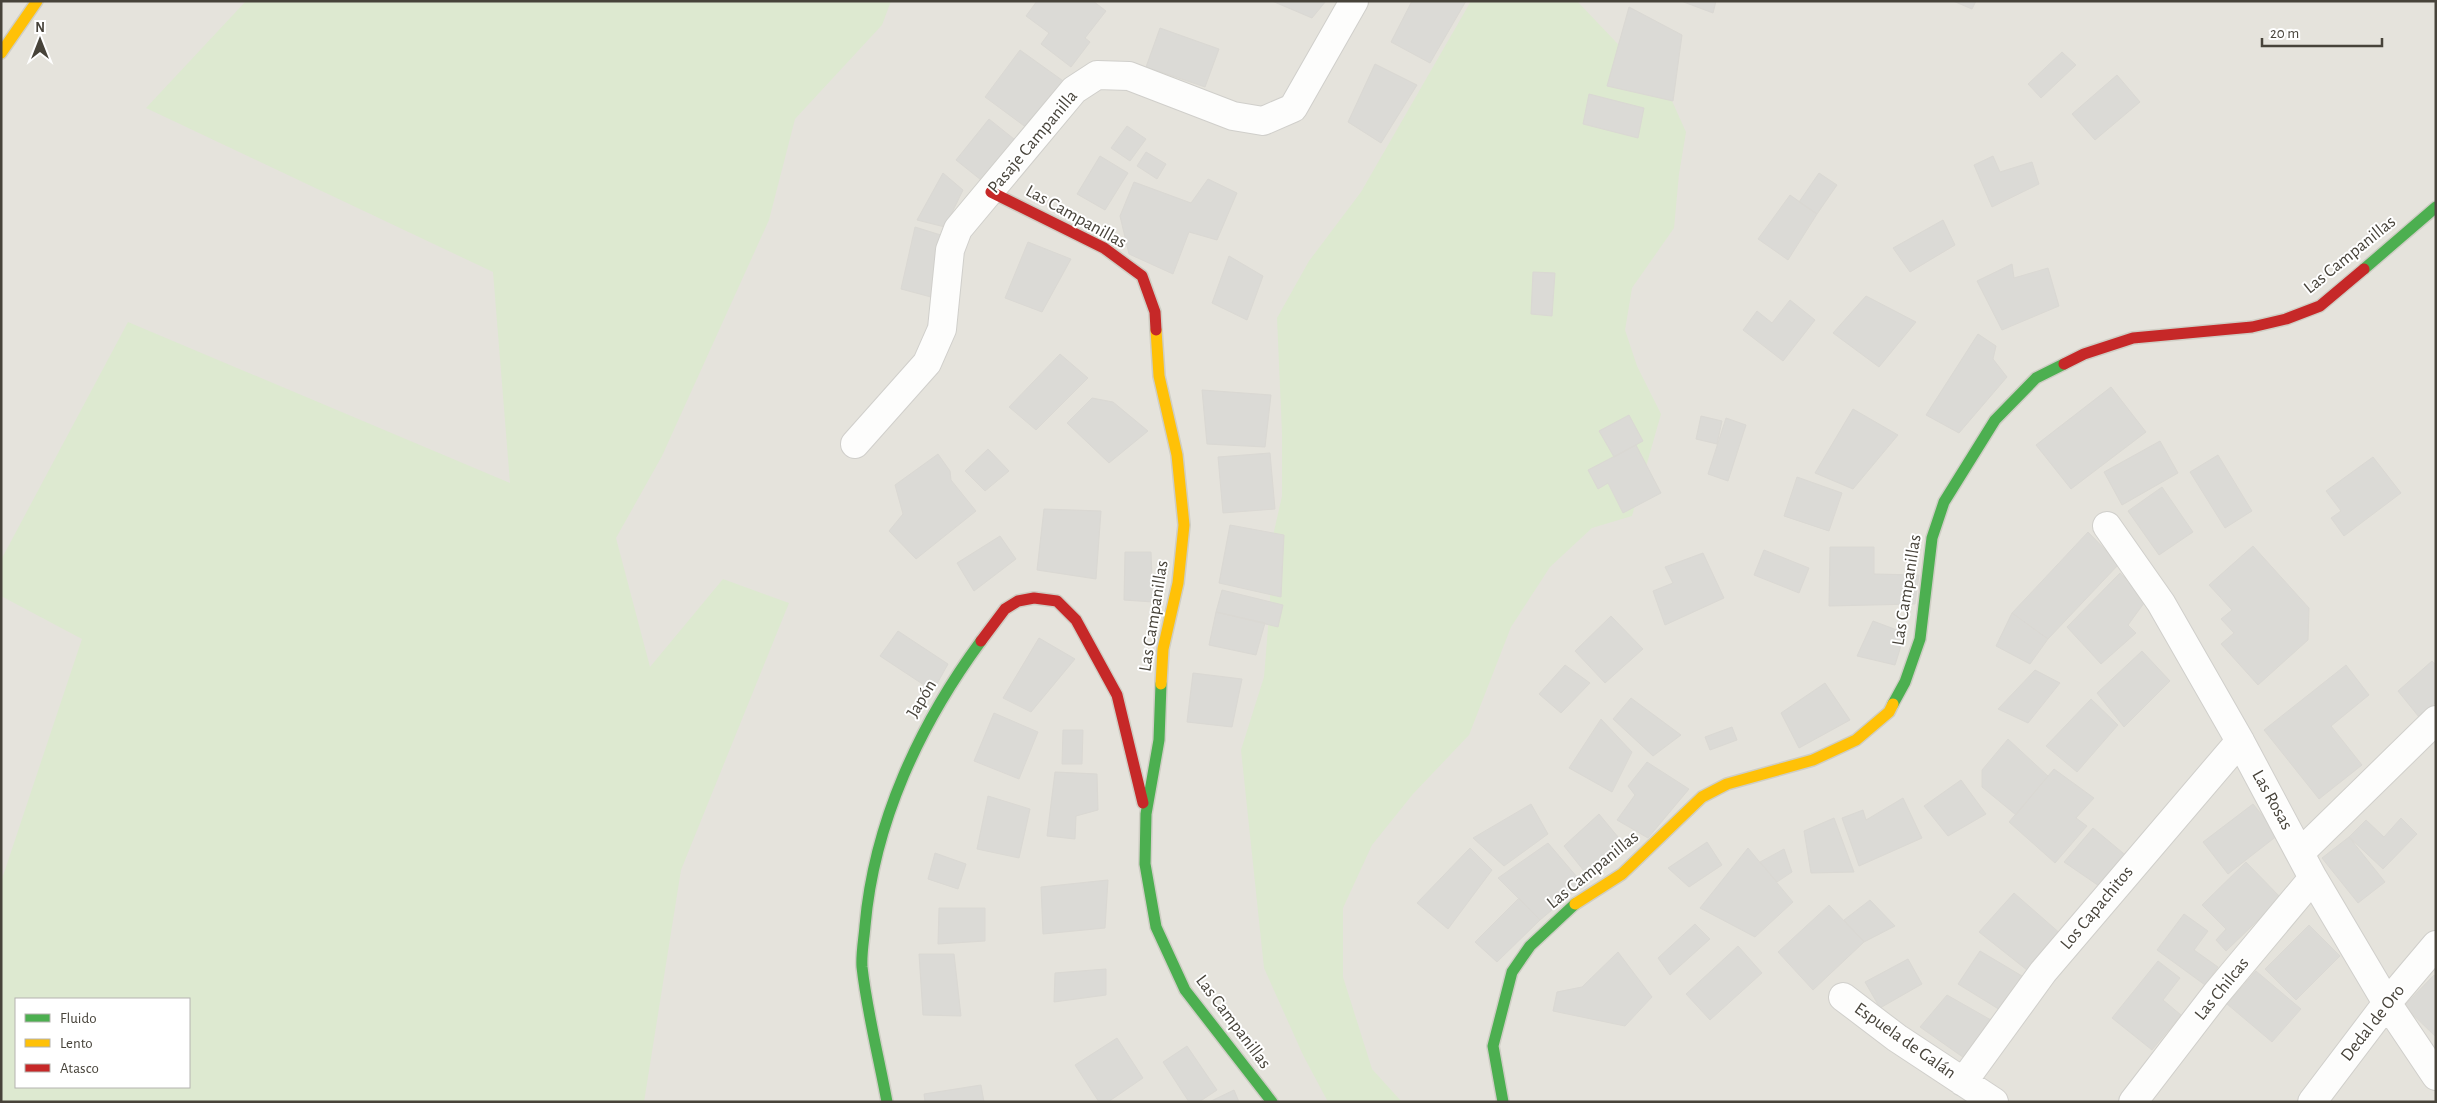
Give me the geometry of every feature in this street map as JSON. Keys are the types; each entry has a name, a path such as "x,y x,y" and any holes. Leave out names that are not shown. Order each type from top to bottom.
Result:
{"street":[{"path":"1,53 37,1"},
{"name":"Pasaje Campanilla","path":"855,444 927,363 942,329 950,250 958,229 991,192 1074,90 1098,75 1129,76 1233,116 1263,121 1293,108 1354,1"},
{"name":"Las Campanillas","path":"991,192 1104,248 1142,276 1155,312 1159,376 1176,455 1184,525 1178,583 1162,649 1159,740 1146,814 1144,864 1156,927 1185,990 1272,1102"},
{"name":"Las Campanillas","path":"1503,1102 1493,1046 1512,972 1530,946 1574,905 1622,874 1702,797 1727,784 1813,760 1856,740 1889,712 1905,682 1920,639 1932,538 1944,502 1957,477 1995,420 2036,378 2084,354 2133,338 2252,327 2286,319 2320,306 2436,207"},
{"name":"Las Rosas","path":"2107,526 2161,603 2240,741 2313,878 2388,1003 2436,1076"},
{"name":"Japón","path":"887,1102 862,966 868,892 882,832 918,740 962,667 1005,609 1018,601 1034,598 1057,601 1076,620 1116,695 1146,814"},
{"path":"2300,852 2436,720"},
{"name":"Los Capachitos","path":"1963,1082 2043,972 2240,741"},
{"name":"Las Chilcas","path":"2134,1102 2216,994 2313,878"},
{"name":"Dedal de Oro","path":"2312,1102 2388,1003 2436,945"},
{"name":"Espuela de Galán","path":"1843,997 1897,1038 1994,1102"}],"shaded area":[{"path":"1,1 2436,1 2436,1102 1,1102"}],"green space":[{"path":"246,1 891,1 882,25 795,119 769,220 662,456 616,538 650,667 723,579 789,603 681,870 644,1102 1,1102 1,882 82,639 1,596 1,560 128,322 510,483 493,272 146,108"},
{"path":"1471,1 1577,1 1672,101 1686,132 1679,174 1674,228 1632,288 1625,330 1637,366 1661,414 1632,516 1592,528 1550,567 1511,627 1469,735 1413,794 1372,845 1343,908 1343,977 1372,1069 1402,1102 1328,1102 1303,1055 1264,968 1241,750 1264,677 1270,603 1270,549 1282,496 1282,433 1277,318 1309,261 1361,192"}],"building":[{"path":"1037,1 1093,1 1106,11 1085,38 1090,42 1071,67 1041,44 1049,33 1026,16"},
{"path":"1272,1 1326,1 1312,18"},
{"path":"1412,1 1466,1 1430,63 1391,42"},
{"path":"1681,1 1716,1 1713,13"},
{"path":"1953,1 1976,1 1972,9"},
{"path":"1629,7 1682,35 1673,101 1607,86"},
{"path":"1160,28 1219,49 1205,87 1146,67"},
{"path":"1020,50 1066,83 1031,131 985,97"},
{"path":"2062,52 2076,65 2041,98 2028,84"},
{"path":"1375,64 1417,85 1381,143 1348,122"},
{"path":"2117,75 2140,102 2095,140 2072,114"},
{"path":"1589,94 1644,108 1638,138 1583,124"},
{"path":"989,119 1019,143 986,184 956,160"},
{"path":"1127,126 1146,139 1130,161 1111,148"},
{"path":"1146,152 1166,164 1157,179 1137,166"},
{"path":"1100,156 1128,173 1105,210 1077,194"},
{"path":"1993,156 2000,172 2032,162 2039,184 1992,207 1974,165"},
{"path":"943,173 963,190 945,227 917,220"},
{"path":"1819,173 1837,185 1817,214 1799,202"},
{"path":"1208,179 1237,193 1217,240 1189,232 1173,274 1129,254 1120,216 1134,182 1191,203"},
{"path":"1790,195 1817,214 1788,260 1758,239"},
{"path":"1943,220 1955,245 1910,272 1893,248"},
{"path":"915,227 944,236 931,297 901,289"},
{"path":"1028,242 1071,259 1042,312 1005,298"},
{"path":"1229,256 1263,276 1247,320 1212,303"},
{"path":"2012,264 2014,278 2048,268 2059,306 2002,330 1977,281"},
{"path":"1533,272 1555,273 1552,316 1531,314"},
{"path":"1866,296 1916,322 1879,367 1833,333"},
{"path":"1790,300 1815,320 1783,361 1743,330 1757,311 1772,323"},
{"path":"1978,334 1996,346 1993,359 2007,377 1959,433 1926,415"},
{"path":"1060,354 1088,378 1036,430 1009,407"},
{"path":"2111,387 2146,432 2071,489 2036,445"},
{"path":"1202,390 1271,395 1265,447 1207,444"},
{"path":"1092,398 1113,402 1148,431 1109,463 1067,423"},
{"path":"1853,409 1898,435 1853,489 1815,473"},
{"path":"1629,415 1643,441 1614,457 1599,431"},
{"path":"1701,416 1722,421 1717,444 1696,439"},
{"path":"1726,418 1746,425 1728,481 1708,474"},
{"path":"2160,441 2178,473 2122,505 2104,472"},
{"path":"1636,445 1661,493 1623,513 1608,483 1598,489 1588,470"},
{"path":"988,449 1009,471 985,491 965,471"},
{"path":"1270,453 1275,509 1223,513 1218,457"},
{"path":"938,454 950,471 951,480 976,511 916,559 889,531 903,514 895,485"},
{"path":"2218,455 2252,511 2225,528 2190,472"},
{"path":"2373,457 2401,493 2344,536 2331,518 2341,511 2326,491"},
{"path":"1797,477 1842,493 1829,531 1784,516"},
{"path":"2162,487 2193,532 2159,555 2128,511"},
{"path":"1044,509 1101,511 1096,579 1037,570"},
{"path":"1230,525 1284,535 1281,597 1219,583"},
{"path":"2088,532 2119,564 2048,639 2012,613"},
{"path":"1000,536 1016,559 974,591 957,563"},
{"path":"2253,546 2309,608 2308,640 2258,685 2221,644 2234,633 2221,619 2232,610 2209,585"},
{"path":"1830,547 1874,547 1874,574 1919,575 1915,604 1829,606"},
{"path":"1764,550 1809,568 1799,593 1754,575"},
{"path":"1125,552 1151,552 1153,602 1124,600"},
{"path":"1703,553 1724,598 1665,625 1653,591 1673,583 1665,567"},
{"path":"2120,573 2147,599 2128,625 2136,633 2101,664 2067,627"},
{"path":"1222,590 1283,605 1278,627 1216,612"},
{"path":"1216,612 1265,623 1256,655 1209,645"},
{"path":"2012,613 2048,639 2030,664 1996,646"},
{"path":"1611,616 1643,649 1605,683 1575,651"},
{"path":"1873,621 1905,633 1895,665 1857,656"},
{"path":"898,631 948,664 933,691 880,656"},
{"path":"1039,638 1075,659 1031,712 1003,698"},
{"path":"2142,651 2170,681 2124,727 2097,693"},
{"path":"2432,661 2436,665 2436,702 2419,717 2398,691"},
{"path":"1565,665 1590,683 1561,713 1539,694"},
{"path":"2346,665 2369,695 2331,726 2362,765 2319,799 2264,730"},
{"path":"2035,670 2060,683 2028,723 1998,709"},
{"path":"1193,673 1242,679 1232,727 1187,722"},
{"path":"1825,683 1850,720 1799,748 1781,713"},
{"path":"1631,698 1681,735 1653,756 1613,719"},
{"path":"2091,699 2118,725 2077,772 2046,746"},
{"path":"994,713 1038,732 1019,779 974,761"},
{"path":"1601,719 1632,752 1612,792 1569,768"},
{"path":"1732,727 1737,740 1710,750 1705,737"},
{"path":"1063,730 1083,730 1082,764 1062,764"},
{"path":"2008,739 2048,776 2016,815 1982,787 1982,770"},
{"path":"1647,762 1689,789 1648,838 1617,820 1635,795 1628,786"},
{"path":"2054,769 2094,798 2076,818 2087,826 2055,863 2009,822"},
{"path":"1055,772 1097,774 1098,810 1076,816 1075,839 1047,836"},
{"path":"1961,780 1986,814 1948,836 1924,806"},
{"path":"988,796 1030,809 1019,858 977,849"},
{"path":"1903,798 1922,838 1859,866 1842,818 1863,810 1866,820"},
{"path":"1531,804 1548,834 1504,866 1473,838"},
{"path":"2253,804 2278,835 2228,874 2203,842"},
{"path":"1599,814 1628,849 1588,876 1564,846"},
{"path":"1834,818 1854,872 1811,873 1804,831"},
{"path":"2401,818 2417,834 2383,869 2349,837 2366,820 2384,837"},
{"path":"2093,828 2129,858 2102,888 2064,862"},
{"path":"2349,837 2385,882 2358,903 2322,858"},
{"path":"1707,842 1722,865 1689,887 1668,868"},
{"path":"1548,843 1583,884 1540,920 1498,878"},
{"path":"1470,848 1492,870 1448,929 1417,903"},
{"path":"1748,848 1793,902 1755,937 1700,908"},
{"path":"1784,849 1792,872 1777,882 1760,862"},
{"path":"935,853 966,864 958,889 928,879"},
{"path":"2246,862 2281,898 2226,951 2216,940 2226,929 2202,905"},
{"path":"1108,880 1105,928 1043,934 1041,887"},
{"path":"2014,893 2062,935 2032,974 1979,932"},
{"path":"1519,898 1540,920 1497,962 1475,942"},
{"path":"1870,900 1895,926 1864,942 1844,920"},
{"path":"1829,905 1864,942 1813,990 1778,952"},
{"path":"939,908 985,908 985,941 938,944"},
{"path":"2184,914 2208,931 2194,950 2218,967 2205,985 2157,950"},
{"path":"1695,924 1710,939 1670,975 1658,958"},
{"path":"2309,925 2340,956 2296,1000 2265,969"},
{"path":"1738,946 1762,973 1710,1020 1686,994"},
{"path":"1980,951 2027,979 2005,1013 1958,984"},
{"path":"1618,952 1652,997 1625,1026 1553,1011 1557,992 1582,987"},
{"path":"919,954 954,954 961,1016 923,1015"},
{"path":"1908,959 1922,984 1880,1008 1865,982"},
{"path":"2158,961 2180,978 2163,1000 2181,1015 2152,1050 2112,1018"},
{"path":"1106,969 1106,995 1054,1002 1055,973"},
{"path":"2256,971 2301,1009 2272,1042 2227,1004"},
{"path":"2434,975 2436,977 2436,1037 2404,1006"},
{"path":"1947,995 1998,1024 1967,1060 1920,1027"},
{"path":"1117,1038 1143,1078 1108,1102 1099,1102 1075,1065"},
{"path":"1187,1046 1217,1090 1199,1102 1189,1102 1163,1062"},
{"path":"981,1085 984,1102 925,1102 924,1094"},
{"path":"1234,1090 1239,1102 1209,1102"}],"traffic: fast":[{"path":"2364,269 2436,207"},
{"path":"1893,704 1905,682 1920,639 1932,538 1944,502 1995,420 2036,378 2064,364"},
{"path":"887,1102 862,967 870,887 878,849 890,812 920,740 938,706 981,641"},
{"path":"1161,684 1159,740 1146,814 1145,864 1156,927 1185,990 1272,1102"},
{"path":"1503,1102 1493,1046 1512,972 1530,946 1575,904"}],"traffic: slow":[{"path":"1,53 37,1"},
{"path":"1156,330 1159,376 1177,455 1184,525 1178,583 1163,649 1161,684"},
{"path":"1575,904 1622,874 1702,797 1727,784 1813,760 1856,740 1889,712 1893,704"}],"traffic: jam":[{"path":"991,192 1104,248 1142,276 1155,312 1156,330"},
{"path":"2064,364 2084,354 2133,338 2252,327 2286,319 2320,306 2364,269"},
{"path":"981,641 1005,609 1018,601 1034,598 1057,601 1076,620 1117,695 1143,803"}]}
